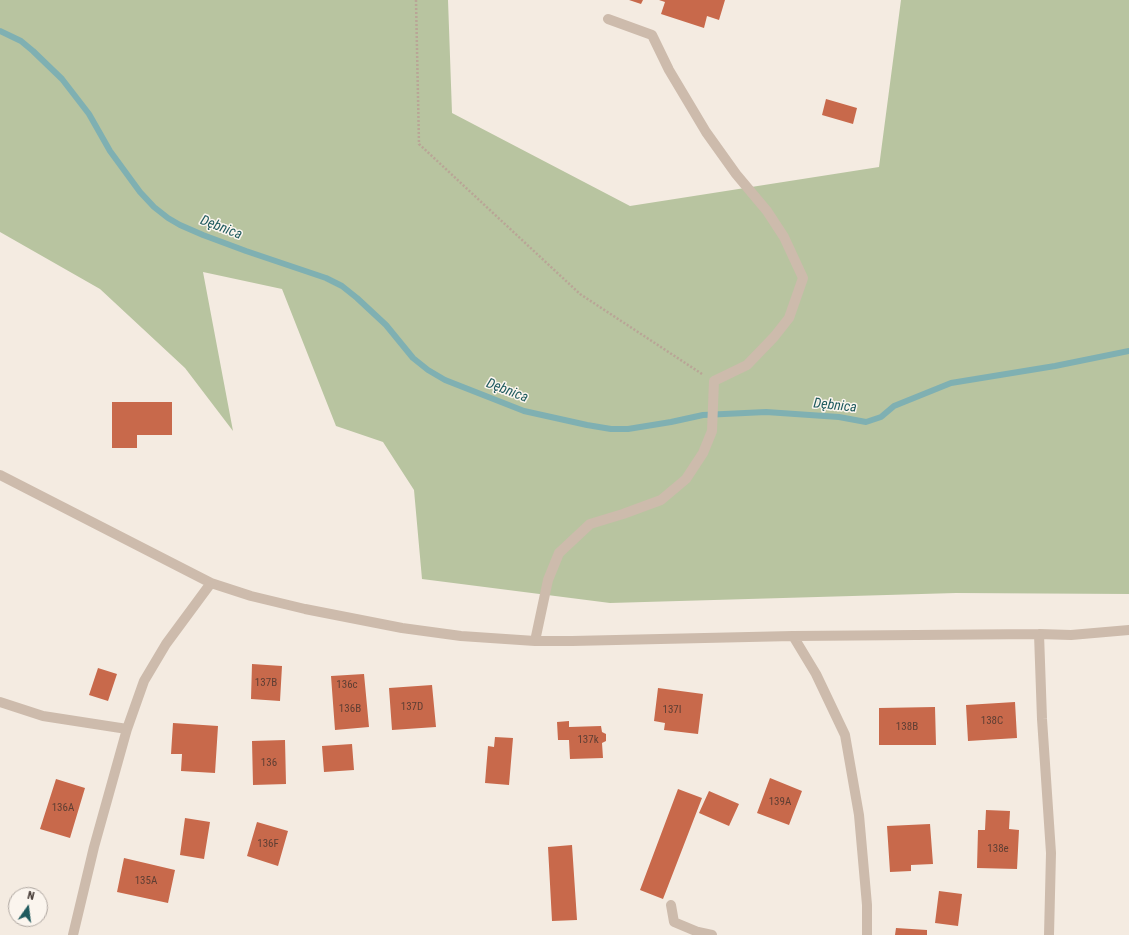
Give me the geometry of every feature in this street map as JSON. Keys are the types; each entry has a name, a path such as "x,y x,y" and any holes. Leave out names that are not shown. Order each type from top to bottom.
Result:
{"street":[{"path":"535,641 548,580 559,553 590,524 624,514 662,500 686,478 703,453 712,430 714,381 747,365 774,337 789,318 803,278 784,237 768,211 736,174 706,132 669,70 652,34 608,19"},
{"path":"0,475 211,583 251,596 305,609 402,628 461,636 535,641 793,636 1071,635 1129,630"},
{"path":"73,935 94,847 127,729 144,681 166,644 211,583"},
{"path":"1039,634 1042,719 1051,853 1049,935"},
{"path":"793,636 816,674 845,735 859,815 867,905 867,935"},
{"path":"0,702 43,716 127,729"},
{"path":"670,905 674,922 698,932 712,935"}],"path":[{"path":"416,0 419,144 580,294 714,381"}],"green space":[{"path":"0,0 448,0 452,113 630,206 879,167 901,0 1129,0 1129,594 956,593 610,603 422,579 414,490 383,442 336,426 282,289 203,272 233,431 185,368 100,289 0,232"}],"building":[{"path":"629,0 643,0 641,4"},
{"path":"659,0 725,0 719,20 707,16 704,28 661,14 665,2"},
{"path":"826,99 857,108 853,124 822,115"},
{"path":"112,402 172,402 172,435 137,435 137,448 112,448"},
{"path":"252,664 282,666 280,701 251,699"},
{"path":"98,668 117,674 108,701 89,695"},
{"path":"364,674 369,727 335,730 331,676"},
{"path":"432,685 436,727 392,730 389,688"},
{"path":"658,688 703,694 698,734 664,730 665,723 654,721"},
{"path":"1015,702 1017,738 968,741 966,705"},
{"path":"935,707 936,745 879,745 879,708"},
{"path":"569,721 569,727 601,726 602,732 606,734 606,741 602,743 603,758 570,759 569,740 558,740 557,722"},
{"path":"173,723 218,726 215,773 181,771 182,754 171,754"},
{"path":"495,737 513,738 509,785 485,783 488,746 494,747"},
{"path":"285,740 286,784 253,785 252,741"},
{"path":"352,744 354,770 324,772 322,746"},
{"path":"770,778 802,791 789,825 757,813"},
{"path":"56,779 85,788 70,838 40,829"},
{"path":"678,789 702,798 663,899 640,890"},
{"path":"709,791 739,804 729,826 699,813"},
{"path":"986,810 1010,811 1009,829 1019,830 1017,869 977,868 978,830 985,830"},
{"path":"185,818 210,822 204,859 180,855"},
{"path":"257,822 288,831 278,866 247,856"},
{"path":"930,824 933,864 911,865 911,871 890,872 887,826"},
{"path":"572,845 577,920 552,921 548,847"},
{"path":"124,858 175,870 168,903 117,892"},
{"path":"939,891 962,894 958,926 935,923"},
{"path":"896,928 927,930 927,935 895,935"}],"waterway":[{"name":"Dębnica","path":"0,31 21,41 62,79 89,114 110,151 140,192 154,207 168,218 203,235 326,278 342,286 386,325 413,358 428,370 445,380 524,411 611,429 628,429 703,415 766,412 839,417 866,422 881,417 894,406 951,383 1055,366 1129,351"}]}
